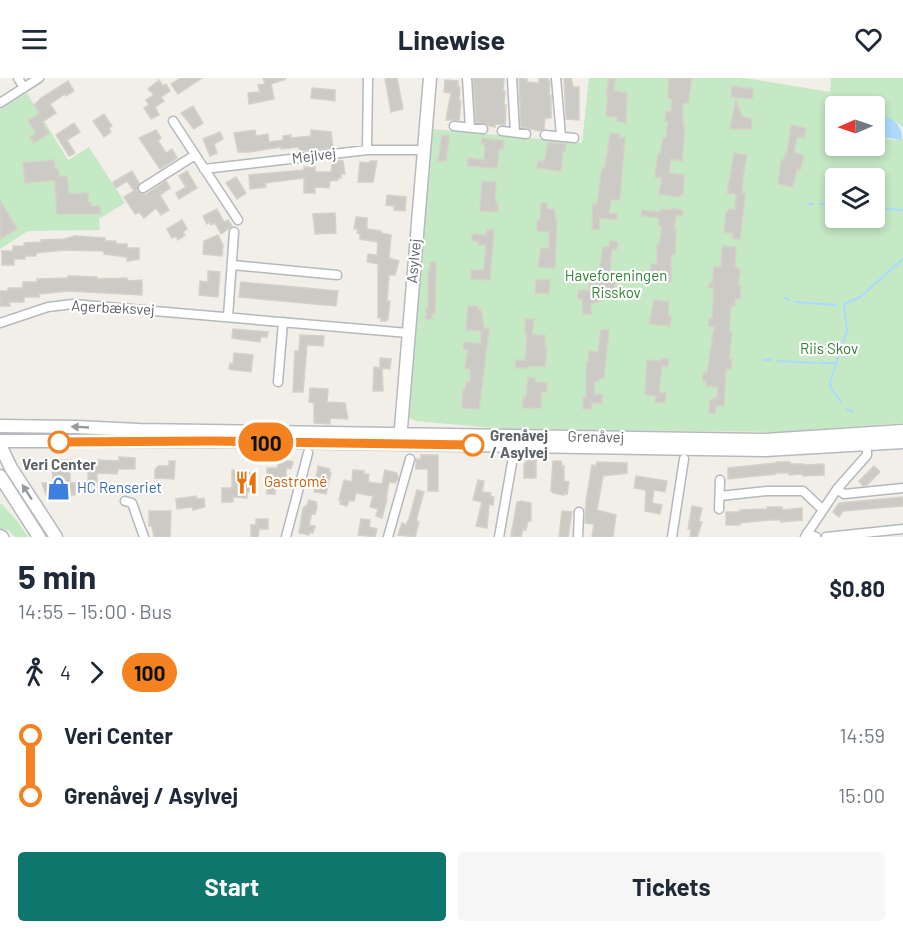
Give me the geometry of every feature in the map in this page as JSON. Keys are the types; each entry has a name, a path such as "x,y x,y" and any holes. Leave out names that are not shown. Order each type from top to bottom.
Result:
{"street":[{"path":"18,78 24,88"},
{"path":"0,103 39,78"},
{"path":"367,150 368,78"},
{"name":"Asylvej","path":"400,439 430,78"},
{"path":"467,78 470,128"},
{"path":"512,78 515,132"},
{"path":"556,78 561,136"},
{"path":"173,121 238,220"},
{"path":"454,126 483,129"},
{"path":"502,131 526,134"},
{"path":"545,135 574,138"},
{"name":"Mejlvej","path":"204,169 367,150 424,150"},
{"path":"143,189 195,155"},
{"path":"228,317 234,232"},
{"path":"232,265 337,275"},
{"name":"Agerbæksvej","path":"0,323 43,309 73,304 408,333"},
{"path":"278,382 283,322"},
{"name":"Grenåvej","path":"0,426 765,450 867,439 903,431"},
{"name":"Grenåvej","path":"0,443 400,439"},
{"path":"816,537 806,535 837,489 867,455 867,439"},
{"name":"Grenåvej","path":"867,439 903,441"},
{"path":"0,443 11,468 56,537"},
{"path":"286,537 308,453"},
{"path":"499,537 513,457"},
{"path":"388,537 410,459"},
{"path":"672,537 684,459"},
{"path":"0,476 39,537"},
{"path":"719,510 720,480"},
{"path":"837,489 844,494 903,489"},
{"path":"720,496 767,491 802,491 822,509"},
{"path":"125,501 132,503 144,537"},
{"path":"578,537 579,512"},
{"path":"826,537 903,529"}],"green space":[{"name":"Haveforeningen Risskov","path":"589,78 745,78 830,92 831,78 903,78 903,129 901,125 885,118 885,96 825,96 825,156 885,156 885,138 903,139 903,423 782,432 505,429 416,421 409,418 408,398 432,129 582,143"},
{"path":"27,93 68,160 89,147 125,203 99,219 100,230 28,231 0,249 0,110"},
{"path":"2,504 28,537 15,537 8,530 0,529 0,505"}],"water":[{"path":"885,116 898,125 902,140 885,137"}],"building":[{"path":"181,78 202,78 178,94 171,84"},
{"path":"263,78 286,79 271,84 274,99 249,104 248,93 260,92 258,85 265,84"},
{"path":"385,78 397,78 403,109 391,112"},
{"path":"473,78 504,78 505,125 495,124 495,127 476,122"},
{"path":"519,78 527,79 527,82 539,83 539,78 548,78 550,81 551,118 545,118 544,129 540,131 521,127"},
{"path":"564,78 571,78 573,87 579,87 579,120 566,119"},
{"path":"609,78 615,79 614,91 627,93 626,123 617,121 617,117 606,116"},
{"path":"669,78 692,78 688,103 683,103 683,127 685,127 682,161 671,159 669,173 684,175 683,195 679,197 659,194 662,178 655,177 658,154 660,154 663,138 666,138 668,121 665,121 666,111 671,112 672,99 668,98"},
{"path":"159,80 163,86 166,84 170,91 161,97 164,101 155,107 159,115 151,119 144,108 149,105 146,100 154,95 148,89"},
{"path":"445,80 458,81 459,101 461,101 459,120 446,120 451,93 444,92"},
{"path":"68,81 74,91 50,104 56,113 42,122 49,133 34,143 30,137 36,133 28,121 40,113 34,105"},
{"path":"732,86 753,89 752,99 731,97"},
{"path":"312,88 335,90 335,101 311,98"},
{"path":"736,100 742,116 752,119 751,129 730,129"},
{"path":"193,106 203,123 194,129 181,113"},
{"path":"104,114 112,126 109,128 111,132 104,137 93,121"},
{"path":"74,123 80,132 67,140 75,153 69,156 56,135"},
{"path":"791,125 806,128 804,138 797,137 794,153 804,155 800,170 797,169 793,187 778,184 781,160 784,160 785,153 787,154"},
{"path":"156,130 161,138 158,141 166,153 172,149 177,158 160,169 139,138"},
{"path":"255,130 256,136 268,134 269,142 283,140 283,136 291,135 291,138 311,136 311,130 331,132 333,148 300,151 298,147 281,149 281,147 238,152 234,133"},
{"path":"220,132 223,139 214,144 217,153 210,156 203,139"},
{"path":"610,133 619,134 619,138 625,138 620,197 619,200 611,200 609,213 617,214 617,220 600,218 599,230 592,229 593,204 597,204"},
{"path":"442,135 449,136 446,161 438,161"},
{"path":"482,138 504,141 503,149 499,150 497,168 467,166 468,158 484,160 485,148 484,144 481,144"},
{"path":"548,142 566,144 565,151 563,150 561,171 537,168 538,161 545,160"},
{"path":"734,153 747,155 743,177 742,193 745,193 745,197 740,239 733,239 733,233 724,232 726,212 729,209 735,210 736,194 727,193"},
{"path":"54,160 59,177 67,176 69,194 88,193 88,202 91,202 91,206 100,206 101,214 57,214 55,180 25,183 23,163"},
{"path":"333,160 343,161 345,174 341,174 338,180 330,181 329,188 315,187 315,193 304,193 304,178 265,183 266,187 250,189 249,175 304,170 304,167 315,167 315,172 331,172"},
{"path":"377,161 373,182 358,182 360,162 369,163"},
{"path":"132,171 139,183 137,191 145,195 166,181 170,188 160,195 169,210 161,215 156,208 144,218 139,212 135,214 124,197 134,191 127,181 116,188 113,182"},
{"path":"187,171 197,188 179,199 176,193 186,187 179,176"},
{"path":"236,177 246,193 237,199 226,183"},
{"path":"482,181 496,182 495,199 498,212 480,211"},
{"path":"387,195 406,197 405,211 394,210 394,206 386,205"},
{"path":"0,200 17,229 0,239"},
{"path":"541,203 547,203 547,209 555,209 555,220 557,220 555,268 538,267 541,248 549,248 549,232 537,231"},
{"path":"671,208 683,210 682,216 676,215 675,254 671,257 671,282 650,282 651,264 657,264 657,245 659,245 662,226 659,226 659,218 641,216 642,210 660,212 661,209 671,210"},
{"path":"217,209 224,222 228,220 232,226 221,234 215,223 207,224 203,216"},
{"path":"335,213 336,233 315,234 313,214"},
{"path":"356,217 367,218 367,229 391,235 389,258 399,261 395,275 389,275 387,301 390,301 386,321 378,318 378,264 367,262 368,254 377,255 378,242 360,239 358,229 354,229"},
{"path":"182,220 187,229 183,232 185,235 178,240 176,236 172,238 167,229"},
{"path":"487,230 494,230 490,280 471,279 471,270 483,270 484,268 486,245 478,245 478,241 472,241 472,234 486,235"},
{"path":"218,235 223,245 222,256 203,254 204,241"},
{"path":"75,236 105,238 105,241 116,241 116,244 127,244 127,248 139,248 139,259 127,261 127,257 104,254 104,251 65,250 36,253 36,256 25,256 25,259 14,259 14,265 2,265 2,251 13,251 13,246 25,246 24,243"},
{"path":"610,241 618,242 617,249 612,249 611,255 610,275 616,275 614,292 603,290 602,300 591,304 591,314 583,314 582,299 578,299 578,290 589,290 593,273 599,274 603,247 609,247"},
{"path":"722,246 736,247 735,266 740,270 738,285 741,285 740,299 735,299 735,306 731,306 729,331 732,332 729,359 732,359 731,369 726,369 724,406 716,406 715,414 709,413 710,400 717,398 718,387 706,386 706,381 703,381 703,372 707,373 714,327 708,326 709,319 712,319 714,289 708,287 710,282 712,283 714,267 721,267"},
{"path":"430,262 436,262 435,314 432,314 432,319 426,319 428,271 430,271"},
{"path":"208,271 220,272 218,297 199,295 200,281 208,282"},
{"path":"68,276 97,277 97,279 127,278 127,281 142,280 142,295 68,291 39,294 39,297 24,297 24,302 9,302 10,306 0,306 0,291 8,291 8,288 23,288 23,282 68,278"},
{"path":"536,280 550,280 549,294 535,293"},
{"path":"241,282 338,291 336,306 239,297"},
{"path":"654,300 669,302 670,326 649,324"},
{"path":"468,306 478,306 478,309 481,309 484,328 489,330 479,409 462,408 463,389 465,389 466,382 470,382 470,369 465,368 468,349 463,349 464,342 481,344 481,331 466,330"},
{"path":"525,319 534,319 532,335 545,335 545,347 547,347 545,367 515,368 516,360 525,360 527,337"},
{"path":"233,329 268,332 267,337 261,337 260,342 232,338"},
{"path":"601,330 609,330 604,378 599,379 599,382 595,381 594,394 602,394 602,403 592,403 591,409 583,409 583,397 586,397 586,362 588,362 589,351 598,352"},
{"path":"300,335 324,336 323,346 307,345 303,392 293,392 295,351 299,351"},
{"path":"234,353 253,355 251,372 229,369 230,363 233,364"},
{"path":"380,358 391,359 390,369 382,368 383,391 373,391 374,367 380,368"},
{"path":"661,359 669,359 668,367 662,366 659,392 666,393 665,403 655,402 656,396 645,394 647,360 661,361"},
{"path":"528,377 535,378 535,382 547,383 547,392 541,392 541,408 523,408"},
{"path":"310,388 328,389 327,402 345,403 348,419 330,418 330,424 314,423 314,403 309,402"},
{"path":"421,455 438,455 438,491 428,491 428,469 416,469 416,459 421,459"},
{"path":"119,457 135,458 135,469 118,469 117,474 97,473 97,486 88,486 88,465 98,463 98,460 119,461"},
{"path":"280,458 293,462 291,469 286,468 286,488 275,488 275,494 267,494 267,468 277,468"},
{"path":"52,460 70,460 70,483 75,483 75,495 46,495 42,483 53,483"},
{"path":"527,460 536,460 536,478 524,478 524,465"},
{"path":"169,461 175,461 174,479 155,478 155,470 158,466 169,466"},
{"path":"553,461 561,461 564,466 564,481 569,482 567,494 551,491"},
{"path":"597,462 627,463 627,473 603,476 597,510 616,515 613,537 592,537 594,524 585,523 592,465 596,466"},
{"path":"776,462 804,465 824,464 824,475 803,476 803,474 776,473 728,479 728,468"},
{"path":"318,466 330,469 326,494 314,492"},
{"path":"874,466 880,472 863,486 859,481"},
{"path":"232,470 247,470 247,473 254,473 253,493 247,492 247,498 233,497 233,502 222,502 222,488 232,488"},
{"path":"353,470 369,474 368,482 382,484 385,470 397,473 398,479 395,483 389,482 382,518 376,516 378,509 370,507 373,496 356,493 354,501 349,500 347,506 340,504 344,480 352,482"},
{"path":"636,476 667,481 665,492 654,490 652,503 662,505 660,514 645,511 646,490 634,488"},
{"path":"478,480 484,481 482,492 491,493 490,496 494,497 493,505 489,504 487,528 476,526 482,502 473,500"},
{"path":"417,490 424,492 417,517 417,522 419,522 415,537 398,535 402,523 406,525 409,519"},
{"path":"196,496 197,499 204,498 205,507 193,510 192,507 177,509 176,499"},
{"path":"903,497 903,506 843,511 839,517 833,512 839,503"},
{"path":"309,500 316,502 317,507 315,514 312,513 309,525 315,526 313,533 310,532 309,535 299,533 303,508"},
{"path":"517,502 531,503 531,521 528,521 526,530 523,529 521,537 511,536"},
{"path":"692,506 702,508 699,521 702,522 697,537 690,537 691,529 688,529"},
{"path":"767,507 782,507 782,510 802,508 802,520 781,522 781,520 768,520 726,525 726,512 767,509"},
{"path":"149,511 171,511 170,537 154,537 152,526 149,526"},
{"path":"562,511 572,512 568,537 559,537"},
{"path":"256,519 268,519 268,529 259,529 258,537 251,537 251,525 256,525"},
{"path":"361,519 370,520 369,527 377,529 375,537 358,535"}],"waterway":[{"path":"820,204 825,204"},
{"path":"885,209 903,210"},
{"path":"844,304 860,297 903,259"},
{"path":"784,298 790,300"},
{"path":"796,302 836,305"},
{"path":"842,403 831,388 830,382 847,331 844,304"},
{"path":"764,360 771,360"},
{"path":"777,361 816,363"},
{"path":"820,363 836,363"},
{"path":"846,409 853,412"}],"bus line":[{"name":"100","path":"59,442 212,441 473,445"}],"place":[{"name":"Veri Center","path":"59,442"},
{"name":"Grenåvej / Asylvej","path":"473,445"},
{"name":"Gastromé","path":"246,482"},
{"name":"HC Renseriet","path":"59,488"}],"park label":[{"name":"Riis Skov","path":"829,349"}]}
